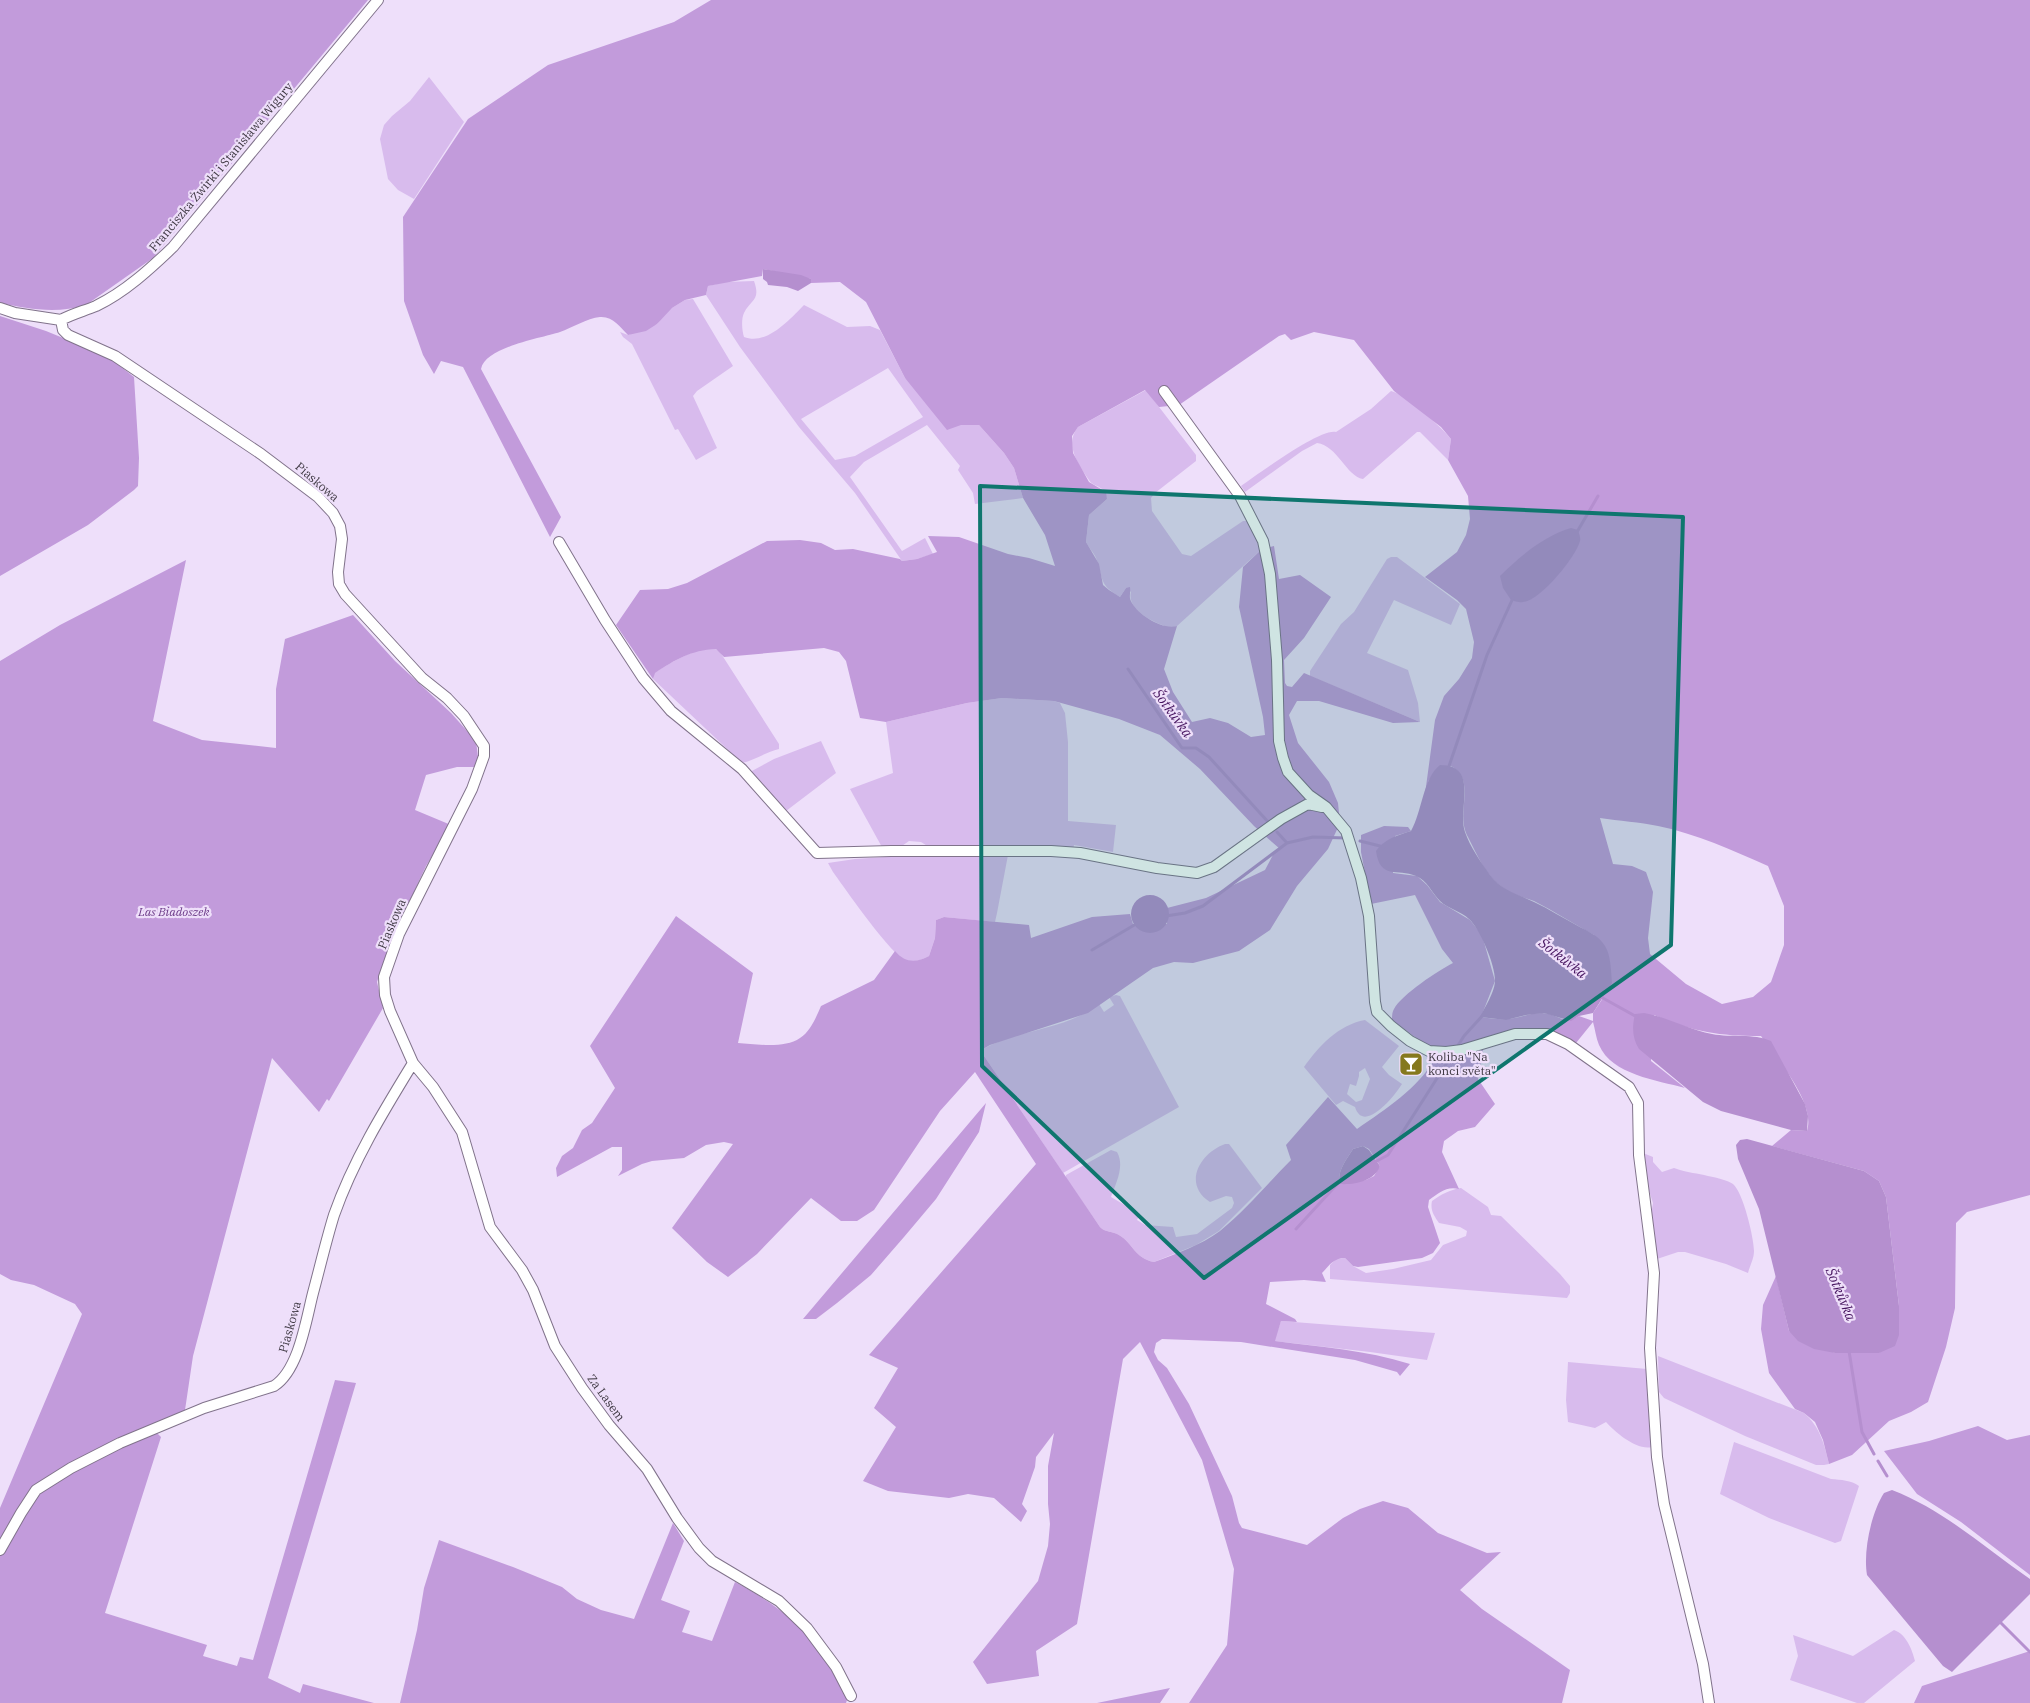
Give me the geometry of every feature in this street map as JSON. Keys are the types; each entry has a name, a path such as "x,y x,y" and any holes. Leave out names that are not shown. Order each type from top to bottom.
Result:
{"street":[{"name":"Franciszka Żwirki i Stanisława Wigury","path":"60,320 116,295 153,267 166,254 378,0"},
{"path":"0,308 15,313 60,320"},
{"name":"Piaskowa","path":"0,1550 36,1490 71,1468 120,1443 204,1408 263,1390 281,1382 289,1371 296,1352 324,1248 346,1186 379,1119 413,1063 390,1011 385,995 384,977 399,934 472,789 484,756 484,746 480,739 447,698 422,678 345,594 340,584 338,572 342,539 340,526 338,519 318,497 261,454 116,356 68,335 63,330 60,320"},
{"path":"1164,391 1240,496 1263,541 1270,574 1277,660 1279,741 1283,758 1288,772 1309,795 1326,807 1346,831 1361,878 1369,916 1374,1002 1377,1012 1410,1041 1429,1051 1446,1052 1462,1050 1515,1034 1547,1034 1568,1044 1628,1086 1638,1103 1639,1155 1654,1272 1650,1348 1657,1457 1664,1504 1703,1664 1709,1703"},
{"path":"558,542 643,678 671,711 742,769 816,853 1052,851 1080,853 1157,868 1197,873 1214,867 1281,820 1308,804 1326,807"},
{"name":"Za Lasem","path":"413,1063 433,1087 462,1132 490,1227 522,1270 533,1290 555,1346 582,1388 609,1426 647,1469 677,1518 699,1548 712,1561 779,1601 800,1621 836,1667 851,1696"}],"highlighted area":[{"path":"980,486 1683,517 1671,945 1204,1278 982,1066"}],"shaded area":[{"path":"429,77 464,122 414,199 398,190 388,179 380,139 384,125 410,101"},
{"path":"754,281 756,296 742,318 744,337 753,339 769,335 785,324 804,305 847,327 870,326 880,330 905,378 961,425 979,425 1004,453 1014,468 1023,498 975,504 973,493 958,470 960,466 927,425 864,462 850,477 902,551 925,538 933,554 902,561 855,493 799,427 740,347 706,295 708,286 725,282","holes":["888,368 923,417 855,456 835,460 801,419"]},
{"path":"693,299 733,366 697,391 693,396 717,448 696,460 678,429 675,430 632,344 620,332 628,335 657,324 667,311 685,300"},
{"path":"1146,390 1196,455 1196,461 1151,498 1152,511 1182,554 1191,556 1243,521 1247,521 1252,526 1262,549 1177,626 1171,628 1150,620 1138,610 1133,605 1131,592 1126,588 1120,597 1105,584 1096,558 1086,542 1089,515 1107,499 1103,490 1092,483 1085,474 1077,461 1072,447 1072,440 1078,427"},
{"path":"1391,391 1414,404 1451,439 1448,460 1420,432 1417,432 1363,479 1352,473 1331,449 1317,443 1302,451 1245,492 1241,486 1303,444 1328,433 1336,432 1371,409"},
{"path":"1397,557 1460,604 1451,625 1394,600 1367,653 1408,670 1418,703 1420,722 1310,676 1310,671 1341,624 1354,612 1387,559"},
{"path":"703,649 716,649 720,652 779,744 779,749 742,763 653,679 654,673 672,662"},
{"path":"1002,698 1060,703 1065,713 1068,742 1068,821 1116,825 1113,852 1074,845 1073,850 984,846 929,847 921,842 909,841 899,848 883,849 850,789 893,773 886,722 967,703"},
{"path":"821,741 836,773 786,811 750,772 774,759"},
{"path":"930,854 1008,855 995,922 944,917 936,920 935,938 929,956 916,961 907,961 900,957 880,935 847,892 828,863 855,859"},
{"path":"1120,996 1179,1107 1063,1173 982,1053 983,1049 997,1042 1072,1019 1086,1013 1099,1004 1104,1012 1114,1005 1109,997"},
{"path":"1365,1020 1399,1046 1382,1067 1389,1075 1402,1084 1380,1110 1365,1117 1359,1114 1355,1107 1343,1101 1336,1105 1304,1067 1323,1044 1346,1026","holes":["1365,1068 1370,1079 1362,1100 1356,1102 1347,1094 1350,1084 1356,1086 1359,1072"]},
{"path":"1225,1144 1229,1144 1262,1188 1219,1231 1196,1245 1154,1262 1138,1254 1119,1235 1100,1227 1066,1178 1066,1175 1111,1150 1117,1152 1120,1169 1111,1197 1140,1214 1137,1220 1145,1225 1173,1227 1176,1237 1197,1234 1232,1208 1234,1203 1232,1197 1226,1196 1210,1202 1197,1187 1196,1178 1202,1162 1208,1154"},
{"path":"1643,1153 1653,1157 1653,1162 1662,1172 1674,1168 1722,1179 1733,1184 1744,1205 1754,1245 1753,1259 1748,1273 1726,1264 1685,1252 1678,1252 1657,1259 1651,1215 1653,1203 1643,1172"},
{"path":"1461,1188 1488,1207 1491,1215 1501,1216 1560,1274 1570,1286 1570,1293 1567,1298 1330,1279 1330,1265 1336,1259 1345,1258 1353,1266 1366,1273 1393,1269 1431,1260 1443,1245 1466,1236 1467,1231 1460,1227 1439,1223 1432,1210 1432,1201 1442,1194"},
{"path":"1281,1321 1435,1333 1427,1360 1274,1341"},
{"path":"1658,1356 1804,1413 1814,1424 1821,1436 1829,1464 1816,1465 1745,1436 1664,1398 1659,1392"},
{"path":"1568,1362 1647,1369 1652,1447 1633,1443 1615,1431 1606,1422 1595,1428 1568,1422 1566,1400"},
{"path":"1734,1442 1831,1479 1849,1481 1859,1486 1841,1541 1835,1543 1769,1518 1720,1494"},
{"path":"1894,1630 1905,1638 1915,1661 1864,1703 1857,1703 1790,1680 1798,1656 1793,1635 1853,1656"}],"green space":[{"path":"0,0 368,0 153,258 86,305 53,310 32,309 0,303"},
{"path":"711,0 2030,0 2030,1195 1967,1212 1956,1223 1955,1308 1946,1347 1928,1402 1911,1412 1889,1421 1852,1455 1829,1464 1823,1440 1815,1422 1804,1413 1795,1409 1769,1373 1761,1329 1763,1305 1776,1276 1789,1331 1835,1353 1879,1353 1899,1306 1886,1197 1879,1181 1864,1171 1772,1146 1791,1130 1807,1131 1808,1120 1801,1095 1761,1036 1706,1032 1654,1015 1651,1061 1685,1088 1636,1075 1614,1063 1605,1055 1599,1045 1593,1022 1576,1043 1549,1030 1451,1049 1427,1046 1392,1020 1393,1010 1404,997 1430,977 1453,963 1442,949 1415,895 1371,904 1361,852 1361,835 1384,826 1408,827 1411,831 1395,836 1393,873 1417,876 1427,885 1440,902 1470,920 1482,935 1495,981 1481,1017 1505,1019 1542,1013 1569,1020 1579,1016 1593,1021 1593,1013 1603,998 1594,935 1534,901 1506,890 1491,877 1482,865 1464,828 1465,788 1463,779 1458,771 1449,765 1429,780 1425,794 1435,720 1444,696 1459,679 1472,658 1474,642 1466,609 1457,600 1425,577 1457,552 1466,535 1470,519 1468,496 1448,460 1451,439 1441,427 1394,391 1354,340 1314,332 1291,340 1285,334 1279,336 1179,405 1159,407 1145,390 1078,427 1072,436 1073,453 1089,482 1106,492 1107,499 1089,515 1086,542 1099,564 1103,585 1120,597 1126,588 1130,587 1131,601 1135,608 1145,617 1165,626 1177,626 1164,669 1173,692 1192,722 1210,718 1228,723 1251,737 1265,735 1263,717 1239,607 1243,567 1262,549 1274,546 1279,579 1300,575 1331,597 1304,638 1284,660 1285,683 1287,686 1292,687 1304,673 1420,722 1393,723 1319,701 1297,701 1289,715 1298,743 1329,782 1338,803 1340,823 1328,849 1297,886 1270,930 1239,951 1193,963 1174,962 1153,968 1088,1013 990,1045 983,1049 982,1053 1100,1227 1119,1235 1138,1254 1154,1262 1205,1241 1239,1214 1291,1160 1286,1145 1328,1097 1357,1129 1390,1106 1410,1089 1435,1059 1483,1050 1478,1079 1495,1104 1475,1127 1458,1131 1444,1141 1442,1152 1459,1189 1446,1189 1429,1200 1428,1207 1440,1243 1433,1253 1422,1258 1358,1267 1353,1266 1345,1258 1341,1258 1337,1259 1322,1273 1326,1282 1304,1280 1270,1282 1266,1304 1295,1319 1297,1322 1281,1321 1275,1341 1360,1352 1410,1364 1400,1376 1397,1372 1355,1360 1241,1342 1162,1339 1156,1343 1154,1352 1158,1360 1167,1368 1189,1404 1232,1496 1242,1528 1307,1545 1343,1518 1360,1509 1383,1501 1408,1508 1438,1533 1487,1553 1501,1552 1460,1590 1482,1609 1570,1670 1562,1703 1189,1703 1227,1645 1234,1569 1202,1460 1140,1342 1123,1359 1077,1624 1036,1651 1039,1676 987,1684 973,1662 1038,1581 1048,1546 1050,1524 1048,1466 1054,1433 1036,1457 1035,1467 1022,1504 1027,1511 1021,1522 994,1498 968,1494 949,1498 888,1491 863,1481 896,1427 874,1408 898,1368 869,1355 1036,1164 975,1072 940,1111 874,1210 857,1221 841,1221 811,1198 757,1254 728,1277 707,1262 672,1228 733,1144 724,1142 706,1145 684,1158 652,1161 618,1176 622,1170 622,1147 612,1147 557,1177 556,1168 562,1156 573,1148 582,1130 592,1123 615,1088 590,1046 676,916 753,973 738,1043 778,1045 786,1044 804,1035 813,1024 821,1006 874,980 895,951 903,958 911,961 929,956 935,938 936,920 944,917 1029,925 1031,938 1092,917 1130,914 1133,924 1167,924 1167,908 1206,898 1265,870 1274,853 1280,849 1254,826 1200,769 1160,735 1119,719 1054,701 1002,698 967,703 886,722 860,718 846,661 839,652 824,648 724,657 716,649 699,651 676,660 655,673 653,679 616,625 640,590 668,589 687,583 767,541 800,540 821,543 835,550 853,549 902,561 917,559 937,552 928,536 959,537 1008,554 1055,566 1045,535 1023,498 1014,468 1004,453 979,425 961,425 947,430 905,378 866,302 840,282 811,283 811,279 763,269 762,276 708,286 706,295 685,300 672,308 657,324 646,331 628,335 609,318 600,317 585,321 560,332 515,344 492,355 485,361 481,369 561,517 550,537 463,367 441,361 434,374 423,355 404,301 403,217 468,119 548,65 674,22","holes":["1600,818 1651,825 1687,833 1728,848 1768,866 1784,906 1784,945 1771,982 1753,997 1722,1004 1686,984 1650,954 1648,938 1653,892 1646,872 1632,866 1613,864","1363,1146 1369,1149 1380,1166 1374,1176 1366,1180 1340,1184 1339,1179 1345,1161 1353,1149"]},
{"path":"0,316 46,331 107,356 134,377 139,458 138,486 134,490 88,525 0,576"},
{"name":"Las Biadoszek","path":"186,560 153,721 202,740 276,748 276,689 285,639 353,615 395,661 451,713 476,741 478,757 476,767 457,767 426,775 415,810 451,825 426,866 390,943 377,982 383,1008 329,1101 327,1099 319,1112 272,1058 193,1356 185,1410 150,1426 161,1437 105,1613 207,1645 203,1656 237,1666 240,1657 253,1660 335,1380 356,1383 268,1678 300,1693 303,1684 374,1703 0,1703 0,1508 82,1314 75,1304 34,1285 11,1280 0,1274 0,661 60,625"},
{"path":"986,1103 979,1132 936,1199 904,1237 871,1275 837,1303 816,1319 803,1319"},
{"path":"1978,1426 2007,1440 2030,1435 2030,1575 1961,1522 1917,1494 1884,1451 1929,1441"},
{"path":"673,1523 684,1541 661,1600 690,1611 682,1632 712,1641 735,1582 775,1607 810,1638 848,1697 846,1703 400,1703 417,1630 424,1588 439,1540 562,1587 577,1599 601,1610 634,1619"},
{"path":"2030,1651 2030,1703 1914,1703 1922,1686"},
{"path":"1170,1688 1160,1703 1097,1703"}],"water":[{"path":"763,269 801,275 811,279 811,283 798,291 787,287 768,285 763,279"},
{"path":"1571,528 1578,530 1580,541 1565,567 1539,594 1530,600 1518,602 1511,600 1503,588 1500,576 1542,541"},
{"path":"1440,765 1452,767 1460,772 1464,790 1463,823 1465,832 1476,854 1490,875 1510,892 1540,905 1589,932 1600,939 1605,946 1610,959 1612,983 1593,1013 1579,1016 1571,1021 1544,1013 1506,1020 1480,1017 1491,995 1495,975 1478,931 1466,916 1440,901 1420,878 1385,870 1381,866 1376,851 1387,840 1411,831 1426,787 1434,771"},
{"path":"1150,895 1163,901 1169,914 1163,927 1150,933 1137,927 1131,914 1137,901"},
{"path":"1644,1013 1712,1034 1750,1036 1771,1041 1805,1104 1808,1116 1807,1131 1791,1130 1721,1111 1703,1102 1639,1049 1634,1037 1633,1023 1635,1014"},
{"path":"1747,1139 1864,1171 1879,1181 1886,1197 1899,1306 1899,1335 1895,1346 1879,1353 1835,1353 1814,1349 1798,1341 1789,1331 1759,1209 1738,1159 1736,1145 1740,1140"},
{"path":"1363,1146 1369,1150 1380,1166 1377,1171 1369,1179 1351,1184 1340,1184 1339,1179 1345,1161 1353,1149"},
{"path":"1892,1490 1911,1498 1947,1519 2030,1579 2030,1594 1952,1672 1943,1666 1867,1575 1867,1544 1875,1511 1884,1493"}],"waterway":[{"path":"1577,532 1598,496"},
{"path":"1448,769 1487,655 1513,598"},
{"name":"Šotkůvka","path":"1128,669 1182,748 1196,748 1209,757 1270,824"},
{"name":"Šotkůvka","path":"1277,832 1287,843 1313,837 1346,838"},
{"name":"Šotkůvka","path":"1360,841 1384,847"},
{"path":"1166,916 1185,913 1203,906 1287,843"},
{"path":"1092,950 1136,924"},
{"name":"Šotkůvka","path":"1601,997 1637,1017"},
{"path":"1457,1047 1464,1036 1484,1014"},
{"path":"1373,1163 1388,1155 1450,1058"},
{"path":"1296,1229 1341,1180"},
{"name":"Šotkůvka","path":"1849,1351 1862,1432 1874,1454"},
{"name":"Šotkůvka","path":"1878,1461 1887,1476"},
{"name":"Šotkůvka","path":"1999,1621 2030,1652"}],"place":[{"name":"Koliba \"Na konci světa\"","path":"1411,1064"}]}
